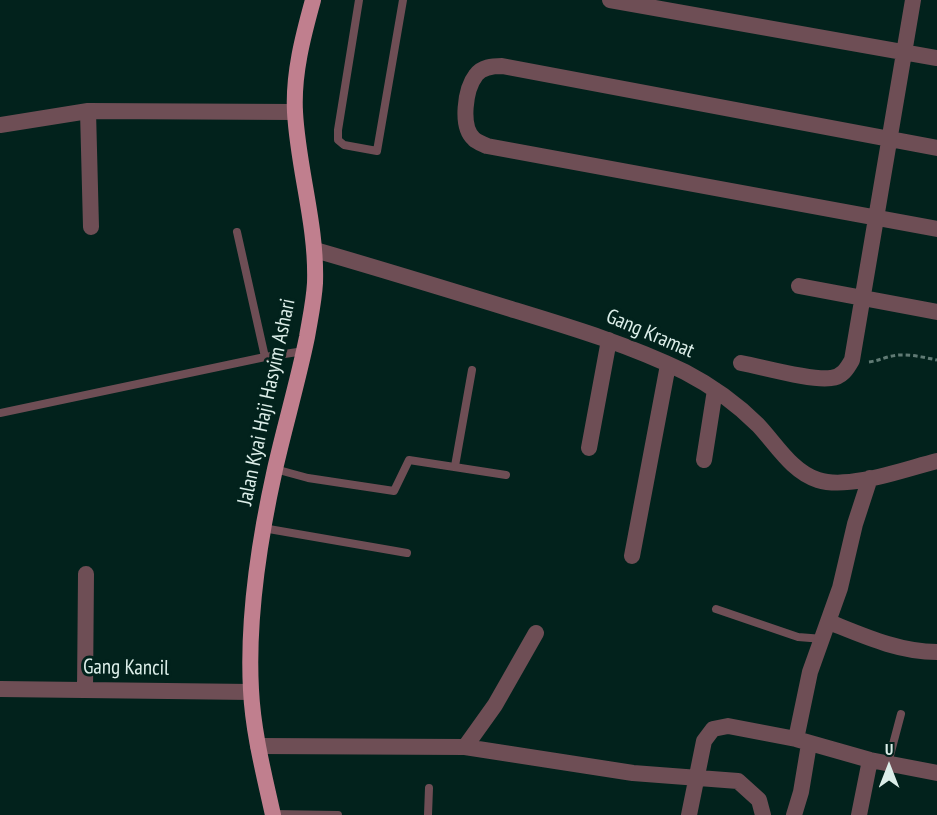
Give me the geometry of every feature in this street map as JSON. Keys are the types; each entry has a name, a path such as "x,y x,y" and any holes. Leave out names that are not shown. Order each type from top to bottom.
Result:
{"main road":[{"name":"Jalan Kyai Haji Hasyim Ashari","path":"273,814 258,746 251,692 252,613 263,528 304,351 315,285 315,250 295,112 297,72 313,0"}],"street":[{"path":"610,0 937,58"},
{"path":"741,363 817,378 833,378 846,372 852,360 913,0"},
{"path":"937,148 502,66 488,67 476,74 470,87 465,114 466,128 474,140 487,146 937,229"},
{"path":"88,111 91,227"},
{"path":"0,125 88,111 295,112"},
{"name":"Gang Kramat","path":"315,250 430,283 609,340 687,373 736,404 804,473 816,480 849,483 937,461"},
{"path":"799,286 937,312"},
{"path":"589,448 609,340"},
{"path":"632,556 668,365"},
{"path":"704,460 715,390"},
{"path":"794,815 801,792 803,741 810,672 829,622 870,478"},
{"path":"85,690 86,574"},
{"path":"829,622 883,643 925,652 937,652"},
{"path":"465,747 495,705 536,633"},
{"name":"Gang Kancil","path":"0,689 251,692"},
{"path":"689,815 704,741 713,729 728,726 803,741 870,760 937,773"},
{"path":"258,746 465,747 633,773 738,781 759,800 763,815"},
{"path":"859,815 870,760"}],"lane":[{"path":"359,0 338,140 344,146 376,152 403,0"},
{"path":"237,232 265,357"},
{"path":"0,413 265,357 304,351"},
{"path":"455,466 472,370"},
{"path":"275,470 308,478 394,491 409,460 506,475"},
{"path":"263,528 407,553"},
{"path":"716,609 798,637 823,639"},
{"path":"888,763 901,714"},
{"path":"428,815 429,788"},
{"path":"273,814 338,815"}],"path":[{"path":"852,360 868,362 902,355 937,360"}]}
